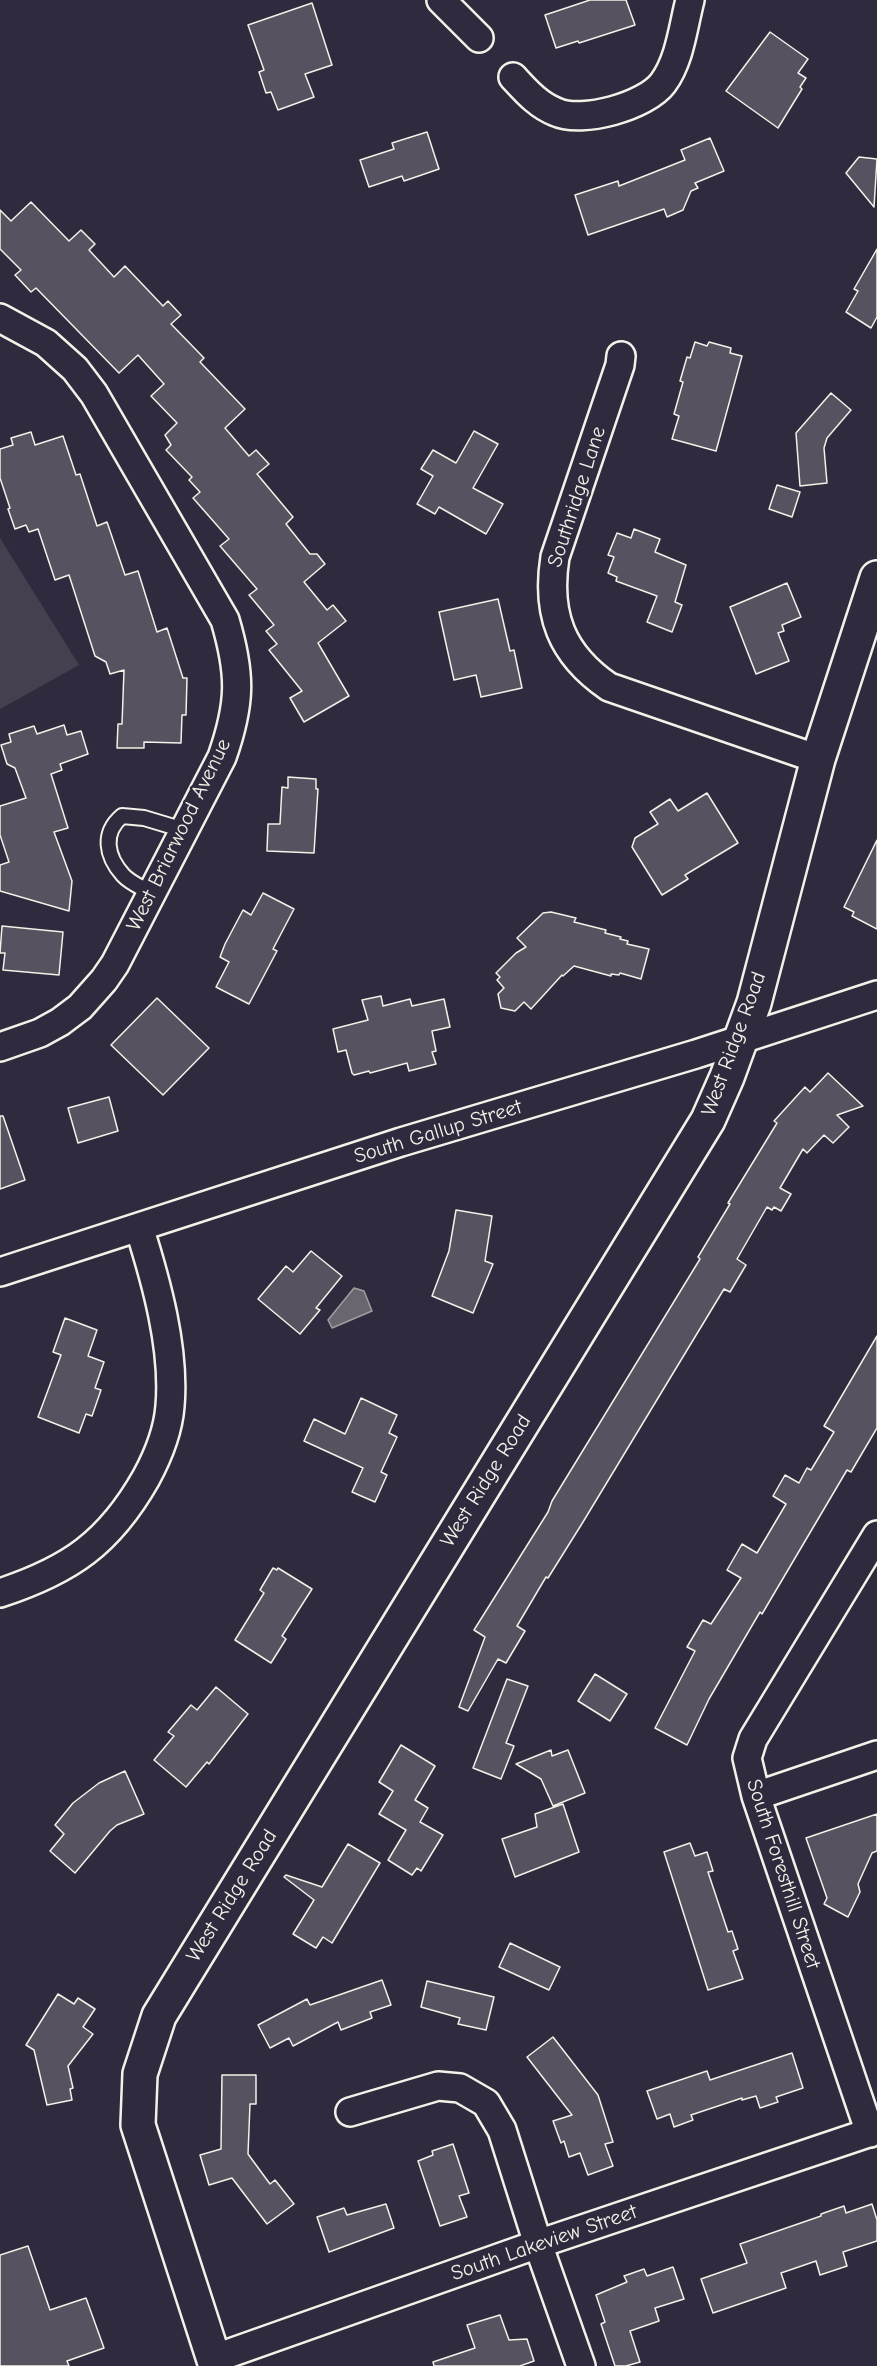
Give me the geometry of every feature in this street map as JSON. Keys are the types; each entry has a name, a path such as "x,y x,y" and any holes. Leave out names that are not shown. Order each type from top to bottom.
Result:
{"street":[{"path":"441,0 479,38"},
{"path":"513,77 530,97 555,112 569,117 611,112 628,106 662,86 673,67 690,0"},
{"name":"West Briarwood Avenue","path":"0,318 45,343 75,369 94,394 225,620 234,650 238,679 232,728 222,757 115,964 104,981 80,1007 40,1034 0,1047"},
{"name":"Southridge Lane","path":"621,356 620,365 555,557 551,580 551,602 556,624 582,666 609,687 819,759"},
{"name":"West Ridge Road","path":"214,2363 138,2125 140,2074 159,2016 708,1120 754,1003 819,759 877,578"},
{"name":"South Gallup Street","path":"0,1272 401,1142 741,1039 877,995"},
{"path":"0,1593 54,1572 93,1546 123,1515 156,1461 170,1406 170,1363 156,1282 139,1227"},
{"name":"South Foresthill Street","path":"874,2131 756,1796 747,1758 753,1739 877,1535"},
{"path":"756,1796 877,1755"},
{"path":"350,2112 438,2086 460,2088 486,2103 502,2130 538,2244 581,2366"},
{"name":"South Lakeview Street","path":"214,2363 538,2244 874,2131"}],"lane":[{"path":"152,893 124,876 110,856 107,840 114,823 122,816 144,818 184,830"}],"shaded area":[{"path":"0,538 79,665 0,709"},
{"path":"354,1288 364,1291 372,1311 332,1328 328,1320"}],"building":[{"path":"590,0 626,0 635,25 556,48 545,15"},
{"path":"312,3 332,65 305,74 314,97 278,110 271,92 266,93 259,72 264,70 248,25"},
{"path":"770,32 808,59 798,73 806,78 800,87 802,89 778,128 726,91"},
{"path":"427,132 439,169 404,181 402,176 369,187 360,160 394,149 392,143"},
{"path":"710,138 724,171 695,183 698,188 691,191 683,210 667,217 664,209 588,235 575,195 618,181 619,186 685,160 681,150"},
{"path":"859,157 877,159 874,207 846,173"},
{"path":"31,202 69,241 81,230 95,244 89,250 114,277 125,266 163,306 168,301 181,315 171,324 204,358 200,362 245,409 225,428 249,456 256,450 269,464 257,474 293,517 286,524 310,554 317,554 325,564 304,582 327,610 333,605 346,621 318,643 349,696 304,722 290,698 302,691 269,650 277,644 266,631 274,625 249,595 257,589 220,546 229,539 193,498 200,492 189,480 192,477 166,450 171,445 165,435 177,423 151,396 164,384 138,355 119,373 36,288 31,292 15,275 21,270 0,249 0,210 11,221"},
{"path":"877,249 877,317 871,328 846,312 858,291 854,289"},
{"path":"695,342 707,346 709,342 731,348 730,353 742,356 716,451 672,439 679,416 674,414 683,382 680,381 687,357 690,358"},
{"path":"831,393 851,410 827,438 824,448 827,483 800,486 796,433"},
{"path":"474,431 498,444 473,488 503,504 486,534 439,507 435,514 417,504 433,476 421,469 433,450 456,463"},
{"path":"31,432 35,445 63,436 76,475 80,474 97,526 107,522 125,575 138,571 157,632 167,628 183,678 187,678 186,715 182,715 181,743 144,742 144,748 117,748 118,724 122,724 124,670 110,674 106,662 95,656 69,575 55,580 38,529 29,532 26,525 15,529 8,509 10,508 0,478 0,449 13,445 11,438"},
{"path":"777,485 800,492 792,517 769,509"},
{"path":"634,529 660,539 655,552 686,565 675,602 682,605 672,632 647,622 657,596 616,581 617,577 608,573 614,557 608,555 617,533 631,538"},
{"path":"787,583 801,617 782,625 784,631 778,633 789,661 756,674 730,607"},
{"path":"498,599 510,651 514,650 522,688 481,697 476,675 454,680 439,612"},
{"path":"64,725 67,735 81,731 88,754 60,764 62,770 51,774 68,828 54,832 72,881 69,911 0,891 0,865 9,862 0,835 0,806 26,798 15,768 7,764 1,745 11,742 9,734 34,726 37,734"},
{"path":"288,777 316,779 316,789 318,789 314,853 267,851 268,824 280,824 282,787 288,788"},
{"path":"707,793 738,843 685,875 688,879 662,895 632,847 635,838 658,824 650,812 670,799 678,811"},
{"path":"877,840 877,929 852,916 854,912 844,907"},
{"path":"263,893 294,909 273,949 277,951 249,1004 216,987 229,962 220,957 225,944 243,910 251,915"},
{"path":"551,912 576,918 574,922 606,930 605,933 628,941 627,944 649,949 641,979 620,973 619,975 611,974 611,976 574,966 562,975 531,1009 524,1002 515,1011 501,1008 498,994 504,988 497,980 500,977 496,973 516,953 526,947 517,938 543,913"},
{"path":"2,926 63,932 59,975 3,970 5,953 0,953"},
{"path":"381,996 383,1006 410,999 412,1006 444,999 450,1027 432,1031 436,1051 432,1052 436,1064 409,1071 407,1063 370,1073 369,1071 354,1075 352,1073 346,1050 338,1052 333,1029 368,1020 362,1000"},
{"path":"157,998 209,1048 163,1095 111,1045"},
{"path":"828,1073 863,1106 837,1115 849,1127 833,1143 824,1135 807,1153 803,1149 780,1188 791,1194 781,1211 774,1207 772,1210 767,1207 737,1259 746,1265 730,1292 724,1289 583,1522 548,1578 546,1577 517,1626 525,1631 506,1663 498,1659 468,1711 459,1707 485,1637 474,1630 548,1512 552,1501 700,1259 698,1257 730,1204 728,1203 777,1123 774,1121 805,1087 810,1092"},
{"path":"109,1097 118,1131 78,1143 68,1108"},
{"path":"0,1116 3,1116 25,1180 0,1189"},
{"path":"456,1210 492,1216 485,1261 493,1264 473,1313 432,1296 449,1251"},
{"path":"311,1251 342,1276 316,1308 320,1310 300,1334 258,1299 286,1266 293,1272"},
{"path":"65,1318 97,1330 88,1356 104,1362 95,1388 101,1390 92,1416 86,1414 79,1433 38,1417 61,1355 53,1352"},
{"path":"877,1336 877,1428 851,1472 847,1470 762,1614 760,1612 709,1699 687,1745 655,1728 695,1651 687,1647 703,1620 711,1624 741,1578 727,1570 742,1544 757,1553 786,1504 773,1496 785,1475 799,1483 807,1468 811,1470 834,1432 824,1426"},
{"path":"361,1398 397,1415 389,1433 397,1437 381,1472 387,1475 375,1502 352,1492 363,1468 304,1441 314,1419 345,1434"},
{"path":"273,1568 277,1570 278,1568 312,1589 282,1636 286,1639 271,1663 235,1640 264,1593 260,1590"},
{"path":"595,1674 627,1694 610,1721 578,1701"},
{"path":"507,1679 528,1686 506,1743 514,1746 501,1779 473,1768"},
{"path":"216,1687 248,1714 209,1764 207,1762 186,1787 154,1760 174,1736 168,1732 191,1705 197,1710"},
{"path":"401,1745 435,1766 415,1800 428,1808 420,1822 443,1835 421,1871 417,1868 412,1875 388,1860 406,1830 379,1814 393,1791 379,1782"},
{"path":"551,1750 552,1756 568,1750 585,1793 553,1806 541,1779 516,1764"},
{"path":"125,1771 144,1814 117,1825 75,1873 50,1851 64,1834 55,1825 73,1803 99,1783"},
{"path":"563,1804 579,1852 515,1877 502,1839 537,1827 535,1814"},
{"path":"877,1814 877,1851 872,1853 858,1884 860,1892 848,1917 824,1904 827,1898 806,1838"},
{"path":"690,1843 695,1856 707,1852 713,1871 708,1872 728,1932 732,1931 738,1949 733,1951 743,1979 708,1990 664,1852"},
{"path":"348,1844 380,1863 332,1943 323,1937 316,1948 293,1934 314,1900 284,1877 286,1875 322,1887"},
{"path":"510,1943 560,1967 549,1990 499,1967"},
{"path":"382,1980 391,2005 370,2012 372,2018 341,2030 338,2022 293,2046 289,2038 270,2048 258,2025 307,1999 310,2005"},
{"path":"427,1981 494,1997 486,2030 458,2024 460,2018 421,2007"},
{"path":"58,1994 74,2004 78,1998 95,2009 83,2027 93,2034 68,2066 73,2088 70,2089 72,2100 47,2105 34,2050 26,2045"},
{"path":"553,2037 598,2095 613,2142 605,2144 613,2166 588,2175 580,2153 569,2157 564,2141 561,2143 553,2121 572,2115 527,2057"},
{"path":"792,2053 803,2088 776,2097 778,2102 760,2108 756,2096 742,2100 742,2098 691,2115 693,2120 674,2127 670,2114 657,2119 647,2091 707,2071 710,2080"},
{"path":"222,2075 256,2075 256,2104 250,2104 248,2154 270,2184 275,2180 294,2204 267,2224 232,2178 209,2185 200,2155 221,2149"},
{"path":"453,2144 469,2193 459,2196 467,2217 440,2226 418,2161 433,2155 432,2151"},
{"path":"386,2204 394,2228 329,2252 317,2217 344,2208 347,2215"},
{"path":"872,2204 877,2220 877,2241 843,2252 847,2266 820,2275 816,2261 781,2273 786,2288 713,2313 701,2279 747,2263 740,2244 844,2206 846,2213"},
{"path":"28,2246 50,2310 86,2298 104,2348 67,2361 69,2366 0,2366 0,2255"},
{"path":"673,2267 684,2299 655,2308 659,2321 630,2331 640,2362 615,2366 601,2324 605,2322 596,2295 627,2282 624,2276 644,2269 647,2276"},
{"path":"500,2315 509,2340 527,2339 534,2361 520,2366 434,2366 433,2362 475,2348 467,2325"}]}
